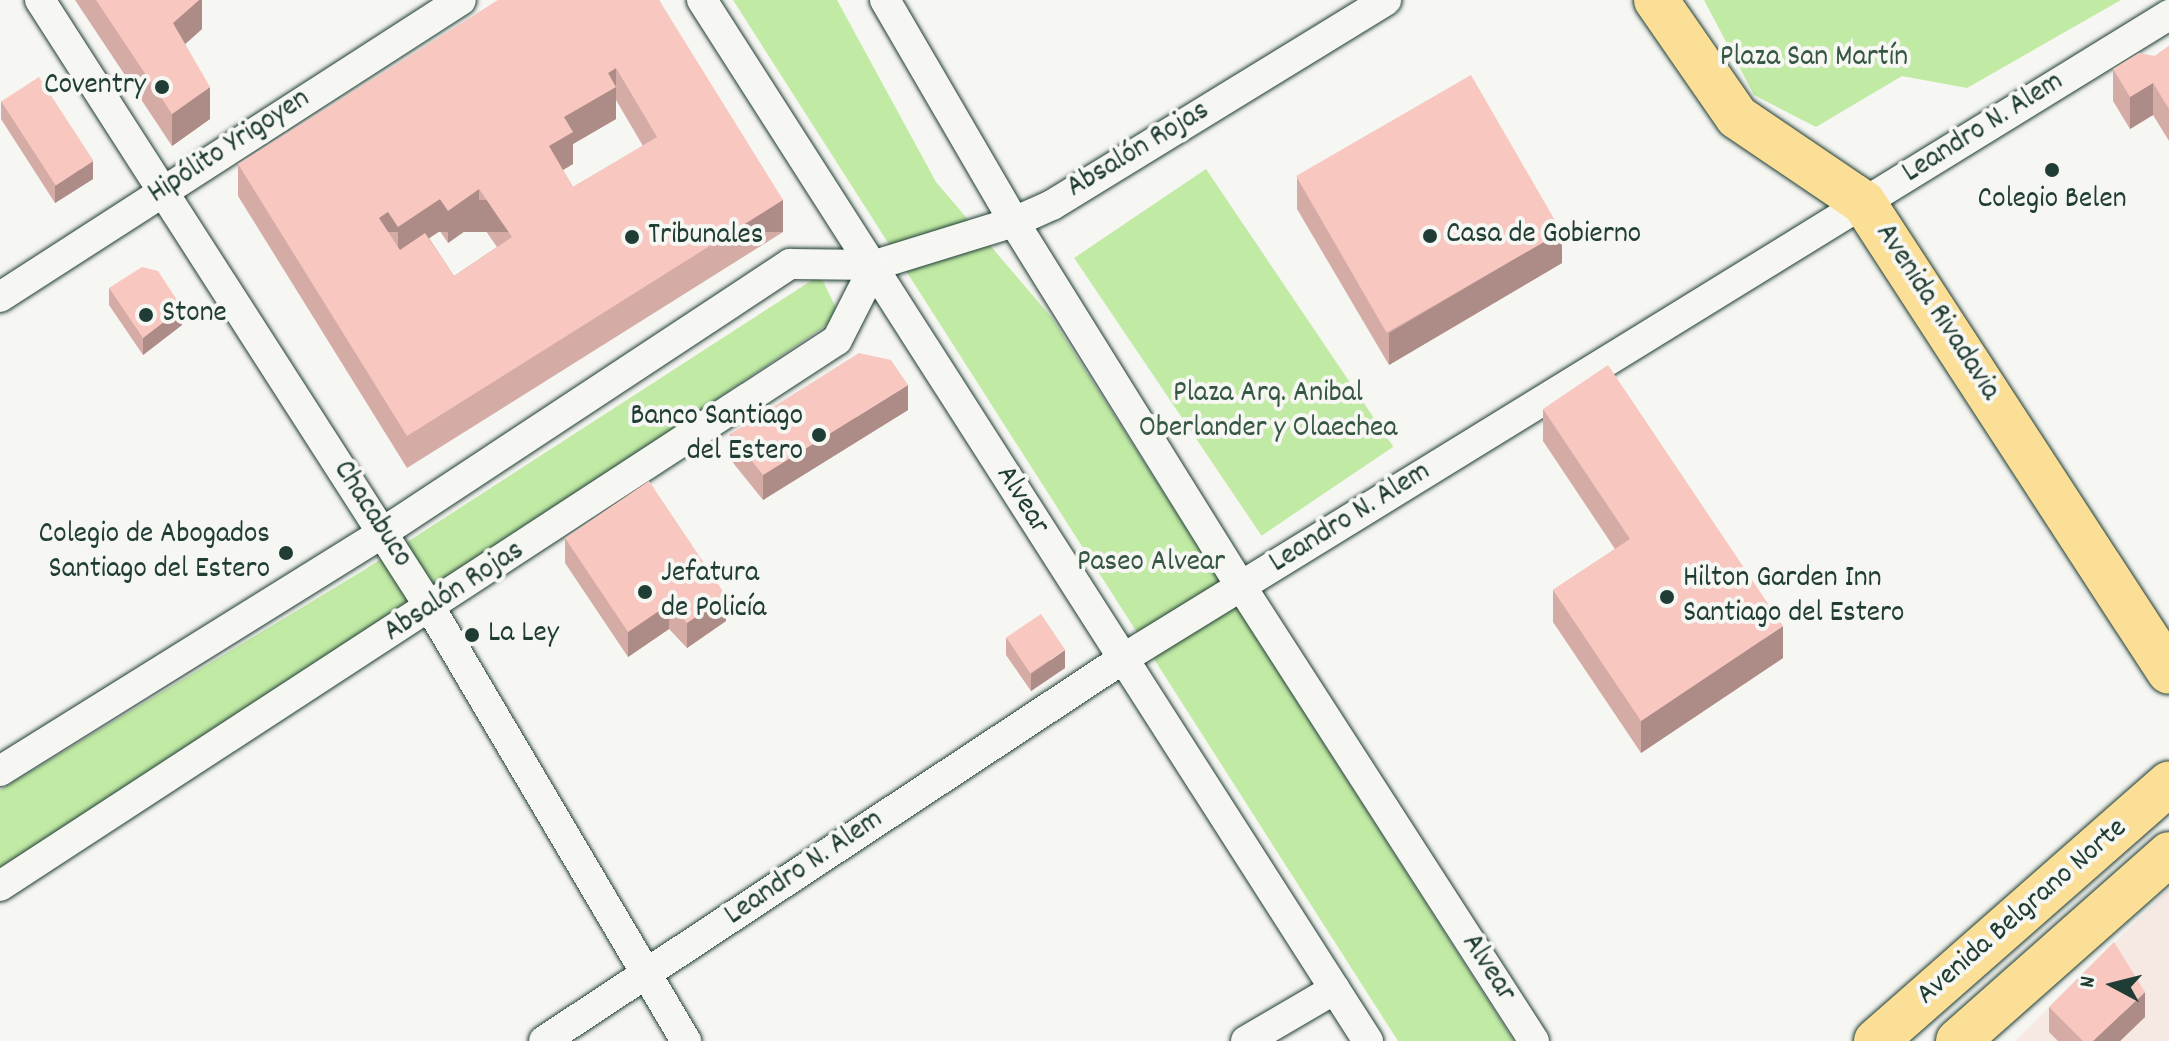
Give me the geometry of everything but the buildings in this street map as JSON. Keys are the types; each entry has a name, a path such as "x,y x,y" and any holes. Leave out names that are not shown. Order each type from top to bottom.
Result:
{"main road":[{"name":"Avenida Rivadavia","path":"1656,0 1737,117 1864,203 2169,672"},
{"name":"Avenida Belgrano Norte","path":"1876,1041 2169,784"},
{"name":"Avenida Belgrano Norte","path":"1958,1041 2169,854"}],"street":[{"name":"Chacabuco","path":"40,0 431,609 686,1041"},
{"name":"Hipólito Yrigoyen","path":"0,297 461,0"},
{"name":"Alvear","path":"702,0 875,265 1121,660 1368,1041"},
{"name":"Alvear","path":"885,0 1014,222 1241,586 1534,1041"},
{"name":"Absalón Rojas","path":"0,771 382,533 790,264 875,265 1014,222 1052,205 1386,0"},
{"name":"Leandro N. Alem","path":"544,1041 1121,660 2169,15"},
{"name":"Absalón Rojas","path":"0,886 431,609 837,340 875,265"},
{"path":"1246,1041 1335,989"}],"shaded area":[{"path":"2169,889 2169,1041 2015,1041"}],"green space":[{"name":"Paseo Alvear","path":"733,0 837,0 936,182 1052,318 1514,1041 1398,1041"},
{"name":"Plaza San Martín","path":"1704,0 2121,0 1967,88 1902,76 1816,127 1754,95"},
{"name":"Plaza Arq. Anibal Oberlander y Olaechea","path":"1206,169 1393,447 1262,536 1074,258"},
{"path":"820,275 840,316 375,630 0,869 0,790 364,570"}],"place":[{"name":"Coventry","path":"162,87"},
{"name":"Colegio Belen","path":"2052,170"},
{"name":"Casa de Gobierno","path":"1430,236"},
{"name":"Tribunales","path":"632,237"},
{"name":"Stone","path":"146,315"},
{"name":"Banco Santiago del Estero","path":"819,435"},
{"name":"Colegio de Abogados Santiago del Estero","path":"286,553"},
{"name":"Jefatura de Policía","path":"645,592"},
{"name":"Hilton Garden Inn Santiago del Estero","path":"1667,597"},
{"name":"La Ley","path":"472,635"}]}
